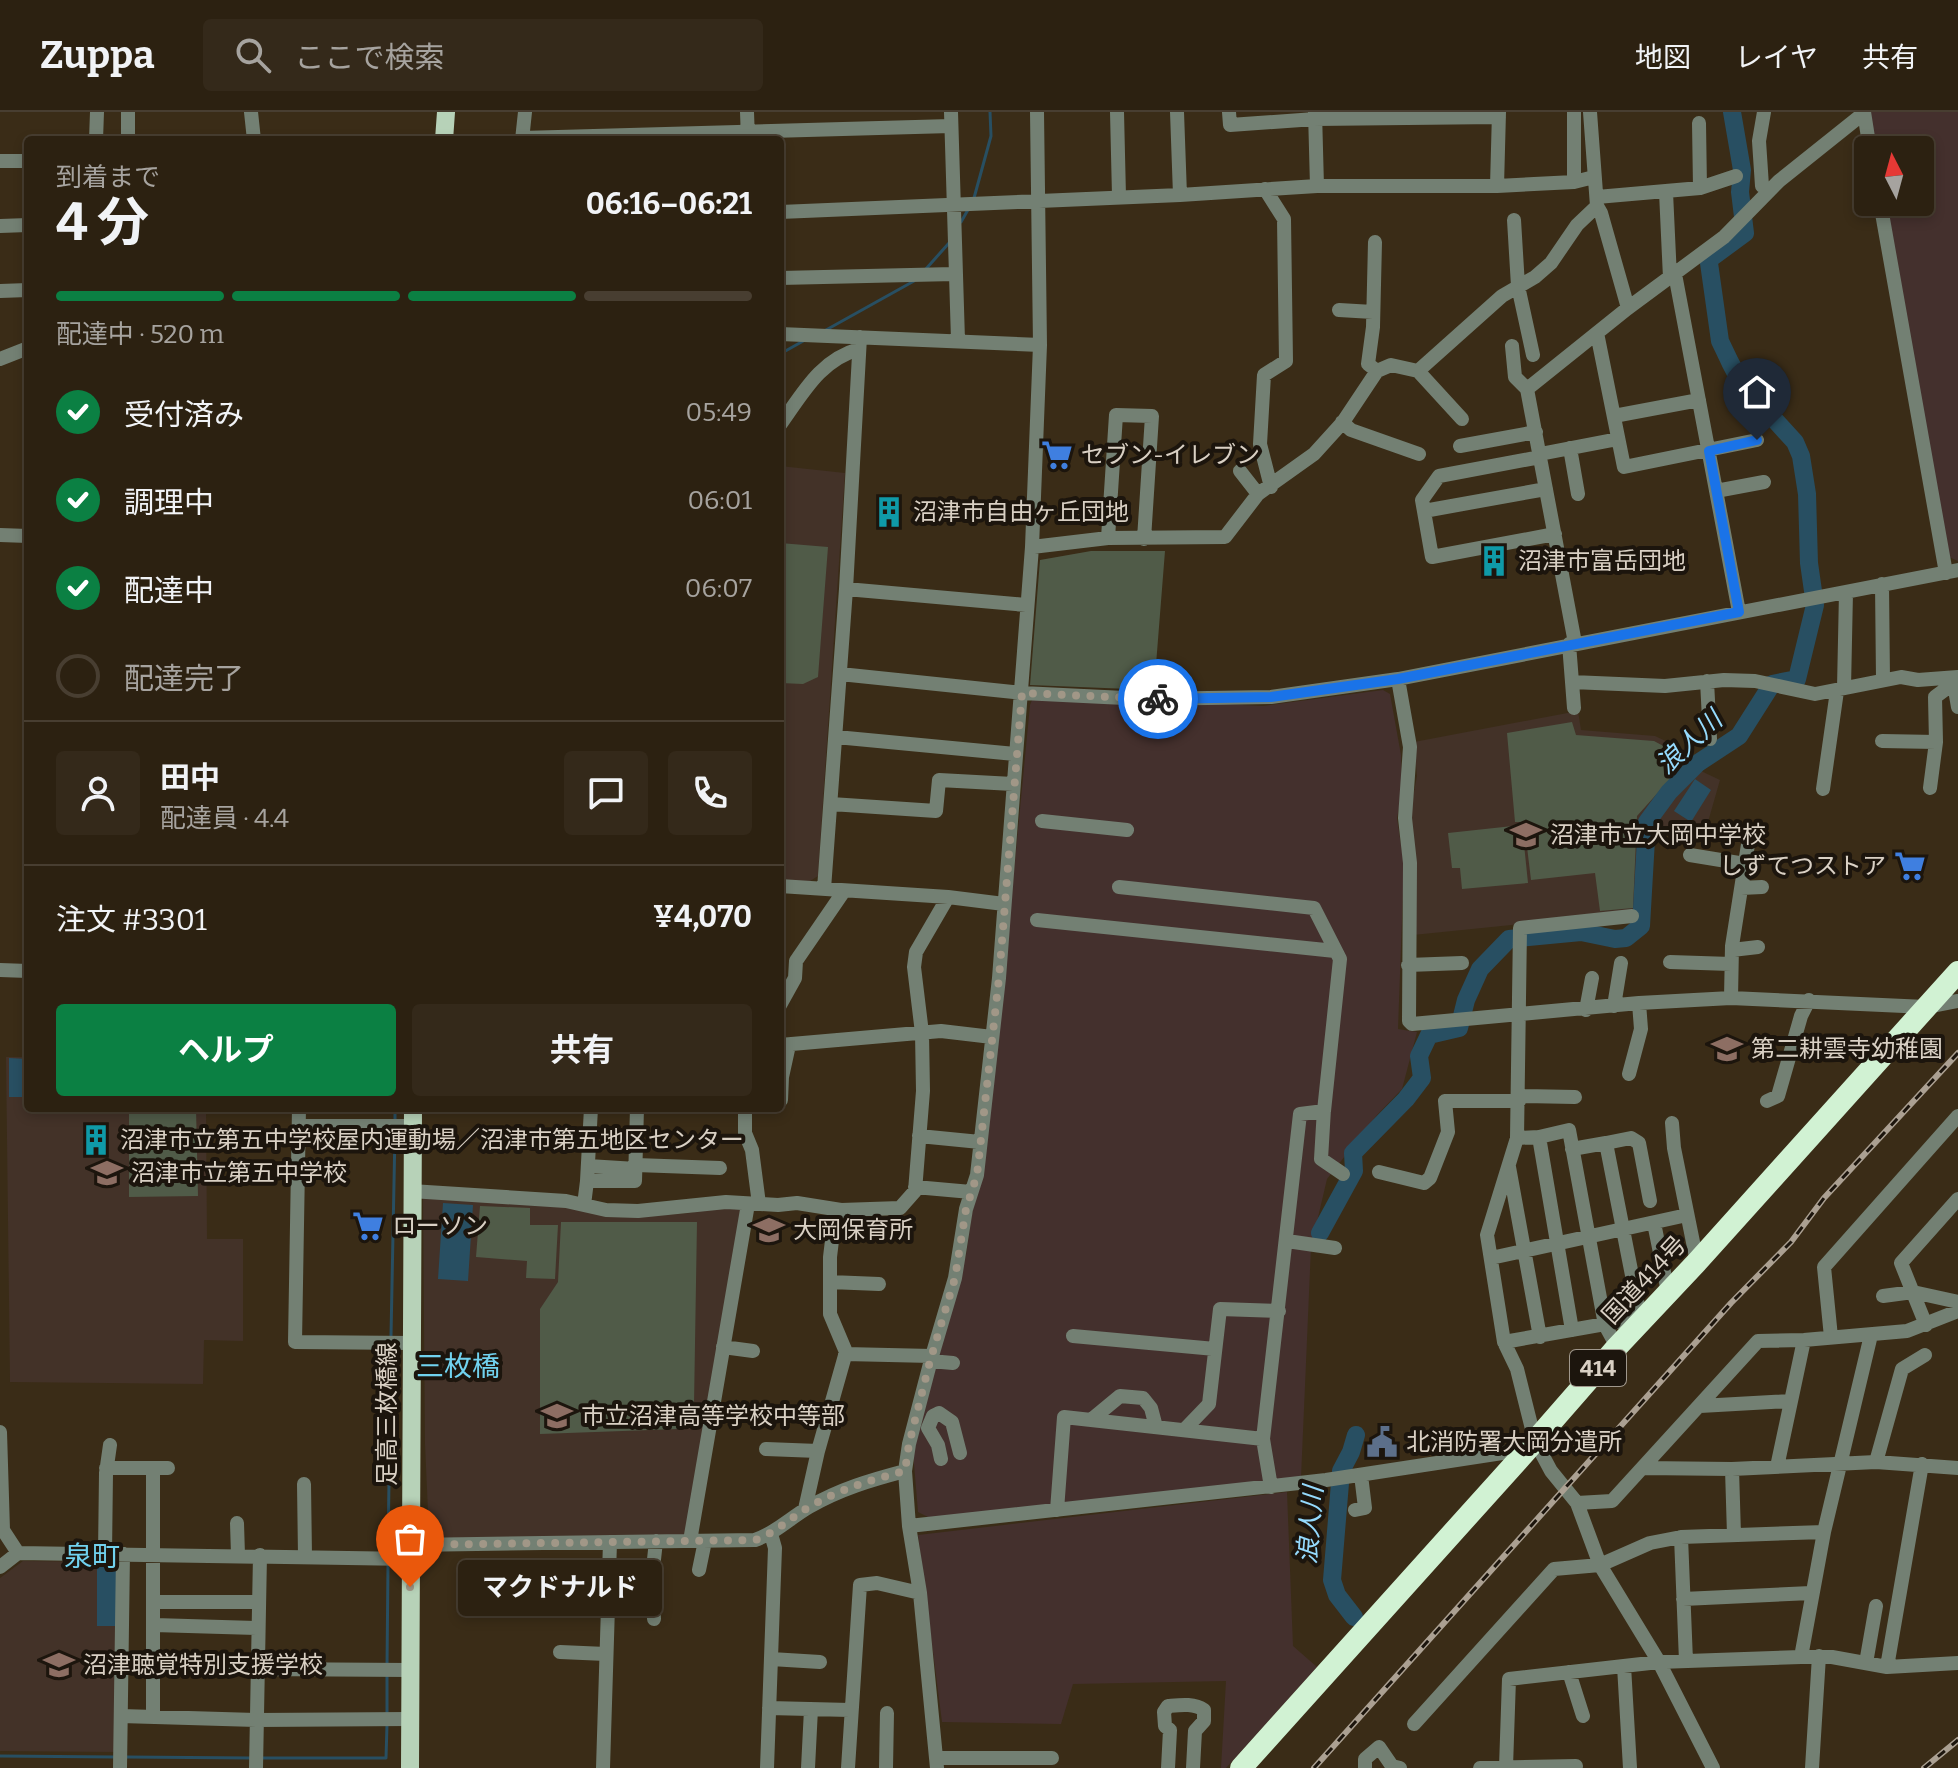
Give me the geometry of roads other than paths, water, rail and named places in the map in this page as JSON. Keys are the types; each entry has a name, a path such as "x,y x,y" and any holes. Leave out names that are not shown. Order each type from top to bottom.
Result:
{"highway":[{"name":"国道414号","path":"1241,1768 1532,1445 1640,1319 1697,1262 1958,972"}],"main road":[{"path":"444,136 446,112"},
{"name":"足高三枚橋線","path":"409,1120 410,1768"}],"street":[{"path":"96,136 97,112"},
{"path":"128,112 128,136"},
{"path":"251,112 254,136"},
{"path":"522,136 525,112"},
{"path":"747,112 748,136"},
{"path":"1037,112 1040,345 1032,547 992,1037 977,1175 955,1278 931,1358 905,1471 936,1763 1052,1758"},
{"path":"1117,112 1119,196"},
{"path":"1177,112 1180,195"},
{"path":"1229,112 1230,125 1315,116 1499,114 1497,186"},
{"path":"1574,112 1574,182"},
{"path":"1590,112 1597,202 1628,308"},
{"path":"1762,186 1759,141 1764,112"},
{"path":"1527,389 1628,308 1724,237 1779,181 1864,113 1868,136"},
{"path":"1315,116 1317,186"},
{"path":"759,136 951,119 958,340"},
{"path":"1699,123 1700,188"},
{"path":"0,161 24,161"},
{"path":"1418,371 1502,296 1551,263 1597,202 1700,188 1736,176"},
{"path":"784,212 1317,186 1497,186 1574,182 1594,177"},
{"path":"1264,491 1260,444 1264,375 1286,361 1284,219 1265,189"},
{"path":"1666,192 1673,276 1739,612"},
{"path":"840,674 1022,693 1226,700 1271,697 1398,679 1952,572 1883,216"},
{"path":"1514,220 1518,286 1533,355"},
{"path":"0,226 24,225"},
{"path":"1375,242 1368,364 1377,371"},
{"path":"784,278 954,274"},
{"path":"0,291 24,290"},
{"path":"1339,310 1373,312"},
{"path":"1597,333 1624,467 1757,440"},
{"path":"784,334 860,343 958,340 1040,345"},
{"path":"784,420 820,370 860,343"},
{"path":"824,889 860,343"},
{"path":"1512,346 1515,377 1527,389 1555,534 1572,643 1574,708"},
{"path":"0,359 24,350"},
{"path":"1032,547 1108,538 1225,537 1264,491 1314,454 1342,422 1377,371 1391,365 1418,371 1462,419"},
{"path":"1614,416 1699,400"},
{"path":"1108,538 1116,415 1152,416 1144,539"},
{"path":"1342,422 1351,430 1419,454"},
{"path":"1460,446 1536,432"},
{"path":"1555,534 1432,557 1422,500 1439,476 1618,439"},
{"path":"1570,448 1578,494"},
{"path":"1240,471 1264,491"},
{"path":"1716,491 1764,482"},
{"path":"1424,511 1546,489"},
{"path":"0,535 24,536"},
{"path":"1882,584 1883,680"},
{"path":"846,589 1026,605"},
{"path":"1823,789 1840,689 1846,592"},
{"path":"1572,682 1665,686 1740,680 1815,694 1901,677 1955,679"},
{"path":"1398,679 1410,747 1405,818 1410,863 1408,965 1409,1021 1412,1024 1639,1003 1731,998 1926,1007 1958,1001"},
{"path":"1955,679 1958,707"},
{"path":"1930,788 1936,742 1935,697 1955,679"},
{"path":"1707,681 1710,739"},
{"path":"836,737 1015,754"},
{"path":"1882,741 1936,742"},
{"path":"831,804 936,811 939,780 1013,784"},
{"path":"1042,821 1127,830"},
{"path":"1731,998 1731,957 1749,838"},
{"path":"1690,855 1745,864"},
{"path":"784,886 948,897 1004,904"},
{"path":"1119,887 1314,908 1340,959 1321,1159 1343,1174"},
{"path":"1741,888 1762,887"},
{"path":"784,998 795,978 796,961 844,891"},
{"path":"411,1191 566,1201 606,1210 638,1211 726,1202 797,1203 841,1210 900,1208 915,1187 923,1091 916,952 948,897"},
{"path":"1632,916 1520,928 1517,1138 1487,1235 1504,1342 1517,1369 1532,1445 1577,1503 1600,1565 1659,1662 1713,1768"},
{"path":"1037,920 1335,951"},
{"path":"1670,962 1731,957 1758,947"},
{"path":"1408,965 1462,963"},
{"path":"1614,1006 1621,963"},
{"path":"0,970 24,971"},
{"path":"1586,1010 1592,978"},
{"path":"1767,1101 1778,1096 1801,1016 1809,1000"},
{"path":"1629,1074 1641,1029 1639,1003"},
{"path":"784,1045 941,1031 992,1037"},
{"path":"1379,1172 1424,1183 1430,1178 1448,1132 1445,1101 1575,1097"},
{"path":"1271,1487 1263,1439 1300,1114 1324,1109"},
{"path":"299,1112 295,1342 411,1343"},
{"path":"584,1205 591,1112"},
{"path":"588,1173 635,1181 637,1112"},
{"path":"699,1570 697,1541 723,1347 753,1204 752,1150 745,1133 745,1112"},
{"path":"1831,1337 1824,1267 1958,1116"},
{"path":"299,1126 384,1126 409,1120"},
{"path":"1672,1123 1674,1148 1697,1262"},
{"path":"1517,1138 1569,1130 1605,1325 1617,1347"},
{"path":"919,1136 980,1142"},
{"path":"1539,1137 1572,1330"},
{"path":"1572,1149 1631,1138 1639,1143 1650,1201"},
{"path":"1504,1342 1640,1319 1606,1143"},
{"path":"1508,1162 1540,1337"},
{"path":"636,1167 720,1168"},
{"path":"915,1187 971,1192"},
{"path":"1926,1325 1901,1263 1958,1199"},
{"path":"805,1509 845,1354 830,1314 834,1224 841,1210"},
{"path":"1491,1258 1687,1215"},
{"path":"1654,1223 1668,1292"},
{"path":"1287,1241 1335,1248"},
{"path":"830,1282 879,1284"},
{"path":"1883,1296 1913,1292 1958,1302"},
{"path":"1184,1430 1209,1404 1220,1309 1279,1311"},
{"path":"1577,1503 1612,1501 1758,1341 1907,1331 1958,1311"},
{"path":"1801,1657 1824,1532 1871,1335"},
{"path":"1073,1336 1215,1349"},
{"path":"1777,1467 1804,1340"},
{"path":"723,1347 753,1351"},
{"path":"845,1354 931,1358 953,1363"},
{"path":"1876,1462 1902,1369 1925,1355"},
{"path":"1091,1420 1120,1396 1143,1398 1151,1408 1156,1427"},
{"path":"1700,1406 1790,1401"},
{"path":"941,1459 938,1445 928,1428 933,1416 939,1413 952,1422 960,1453"},
{"path":"1057,1510 1064,1417 1263,1439"},
{"path":"0,1432 3,1530 18,1553"},
{"path":"105,1554 106,1468 110,1445"},
{"path":"909,1526 1271,1487 1532,1445"},
{"path":"766,1449 818,1451"},
{"path":"1643,1468 1732,1469 1876,1462 1958,1468"},
{"path":"1887,1667 1922,1464"},
{"path":"106,1468 160,1468 155,1555 153,1716"},
{"path":"1732,1469 1734,1535"},
{"path":"0,1567 18,1553 305,1556 610,1542 755,1540 771,1534 805,1509 839,1491 905,1471"},
{"path":"1347,1477 1365,1508 1355,1510"},
{"path":"304,1484 305,1556"},
{"path":"237,1523 238,1555"},
{"path":"1414,1724 1554,1569 1600,1565 1650,1543 1681,1537 1824,1532"},
{"path":"767,1768 775,1548 771,1534"},
{"path":"1681,1537 1686,1661"},
{"path":"654,1619 652,1578 656,1541"},
{"path":"603,1768 610,1542"},
{"path":"120,1768 123,1554"},
{"path":"256,1768 260,1555"},
{"path":"848,1768 860,1585 877,1583 920,1593"},
{"path":"1683,1599 1811,1593"},
{"path":"154,1602 259,1602"},
{"path":"1866,1663 1876,1606"},
{"path":"154,1625 258,1628"},
{"path":"560,1652 606,1654"},
{"path":"1506,1767 1509,1679 1659,1662 1819,1656 1887,1667 1958,1663"},
{"path":"1812,1768 1819,1656"},
{"path":"771,1659 820,1662"},
{"path":"154,1664 409,1670"},
{"path":"1624,1666 1630,1768"},
{"path":"1569,1672 1583,1716"},
{"path":"1168,1768 1170,1730 1165,1726 1164,1712 1168,1706 1182,1705 1198,1706 1204,1710 1204,1721 1195,1731 1193,1768"},
{"path":"769,1708 850,1710"},
{"path":"808,1768 811,1709"},
{"path":"886,1768 887,1713"},
{"path":"121,1716 257,1720 409,1719"},
{"path":"1365,1764 1379,1747 1392,1766 1400,1768"},
{"path":"1480,1768 1576,1766"}],"water":[{"path":"1695,779 1711,790 1691,822 1674,811"},
{"path":"9,1058 24,1059 24,1097 9,1097"},
{"path":"443,1203 473,1205 468,1281 438,1279"},
{"path":"97,1565 116,1565 116,1626 97,1626"}],"waterway":[{"path":"974,198 991,136 990,112"},
{"name":"浪人川","path":"1320,1233 1354,1171 1353,1153 1406,1099 1422,1078 1419,1056 1429,1035 1459,1028 1466,1000 1480,969 1509,939 1581,932 1615,939 1626,938 1641,926 1647,822 1669,792 1698,763 1739,736 1772,684 1797,679 1815,605 1809,563 1807,494 1801,456 1795,442 1774,419 1755,410 1730,362 1720,341 1709,263 1711,258 1745,233 1740,192 1742,170 1732,112"},
{"path":"961,222 969,208"},
{"path":"925,270 949,243"},
{"path":"826,330 914,281"},
{"path":"784,352 805,340"},
{"path":"395,1112 395,1120"},
{"path":"391,1336 395,1132"},
{"path":"388,1550 391,1347"},
{"name":"浪人川","path":"1354,1617 1337,1595 1332,1580 1341,1471 1356,1435"},
{"path":"387,1666 388,1565"},
{"path":"387,1673 387,1714"},
{"path":"263,1758 386,1758 387,1725"},
{"path":"0,1756 115,1757"},
{"path":"127,1757 251,1758"}],"railway":[{"path":"1314,1768 1731,1303 1791,1242 1824,1198 1958,1053"},
{"path":"1924,1768 1958,1740"}],"place":[{"name":"セブン-イレブン","path":"1057,455"},
{"name":"沼津市自由ヶ丘団地","path":"889,512"},
{"name":"沼津市富岳団地","path":"1494,561"},
{"name":"沼津市立大岡中学校","path":"1526,835"},
{"name":"しずてつストア","path":"1910,866"},
{"name":"第二耕雲寺幼稚園","path":"1727,1049"},
{"name":"沼津市立第五中学校屋内運動場／沼津市第五地区センター","path":"96,1140"},
{"name":"沼津市立第五中学校","path":"107,1173"},
{"name":"ローソン","path":"368,1226"},
{"name":"大岡保育所","path":"769,1230"},
{"name":"市立沼津高等学校中等部","path":"557,1416"},
{"name":"北消防署大岡分遣所","path":"1382,1442"},
{"name":"マクドナルド","path":"410,1587"},
{"name":"沼津聴覚特別支援学校","path":"59,1665"}],"district":[{"name":"三枚橋","path":"458,1366"},
{"name":"泉町","path":"92,1556"}]}
